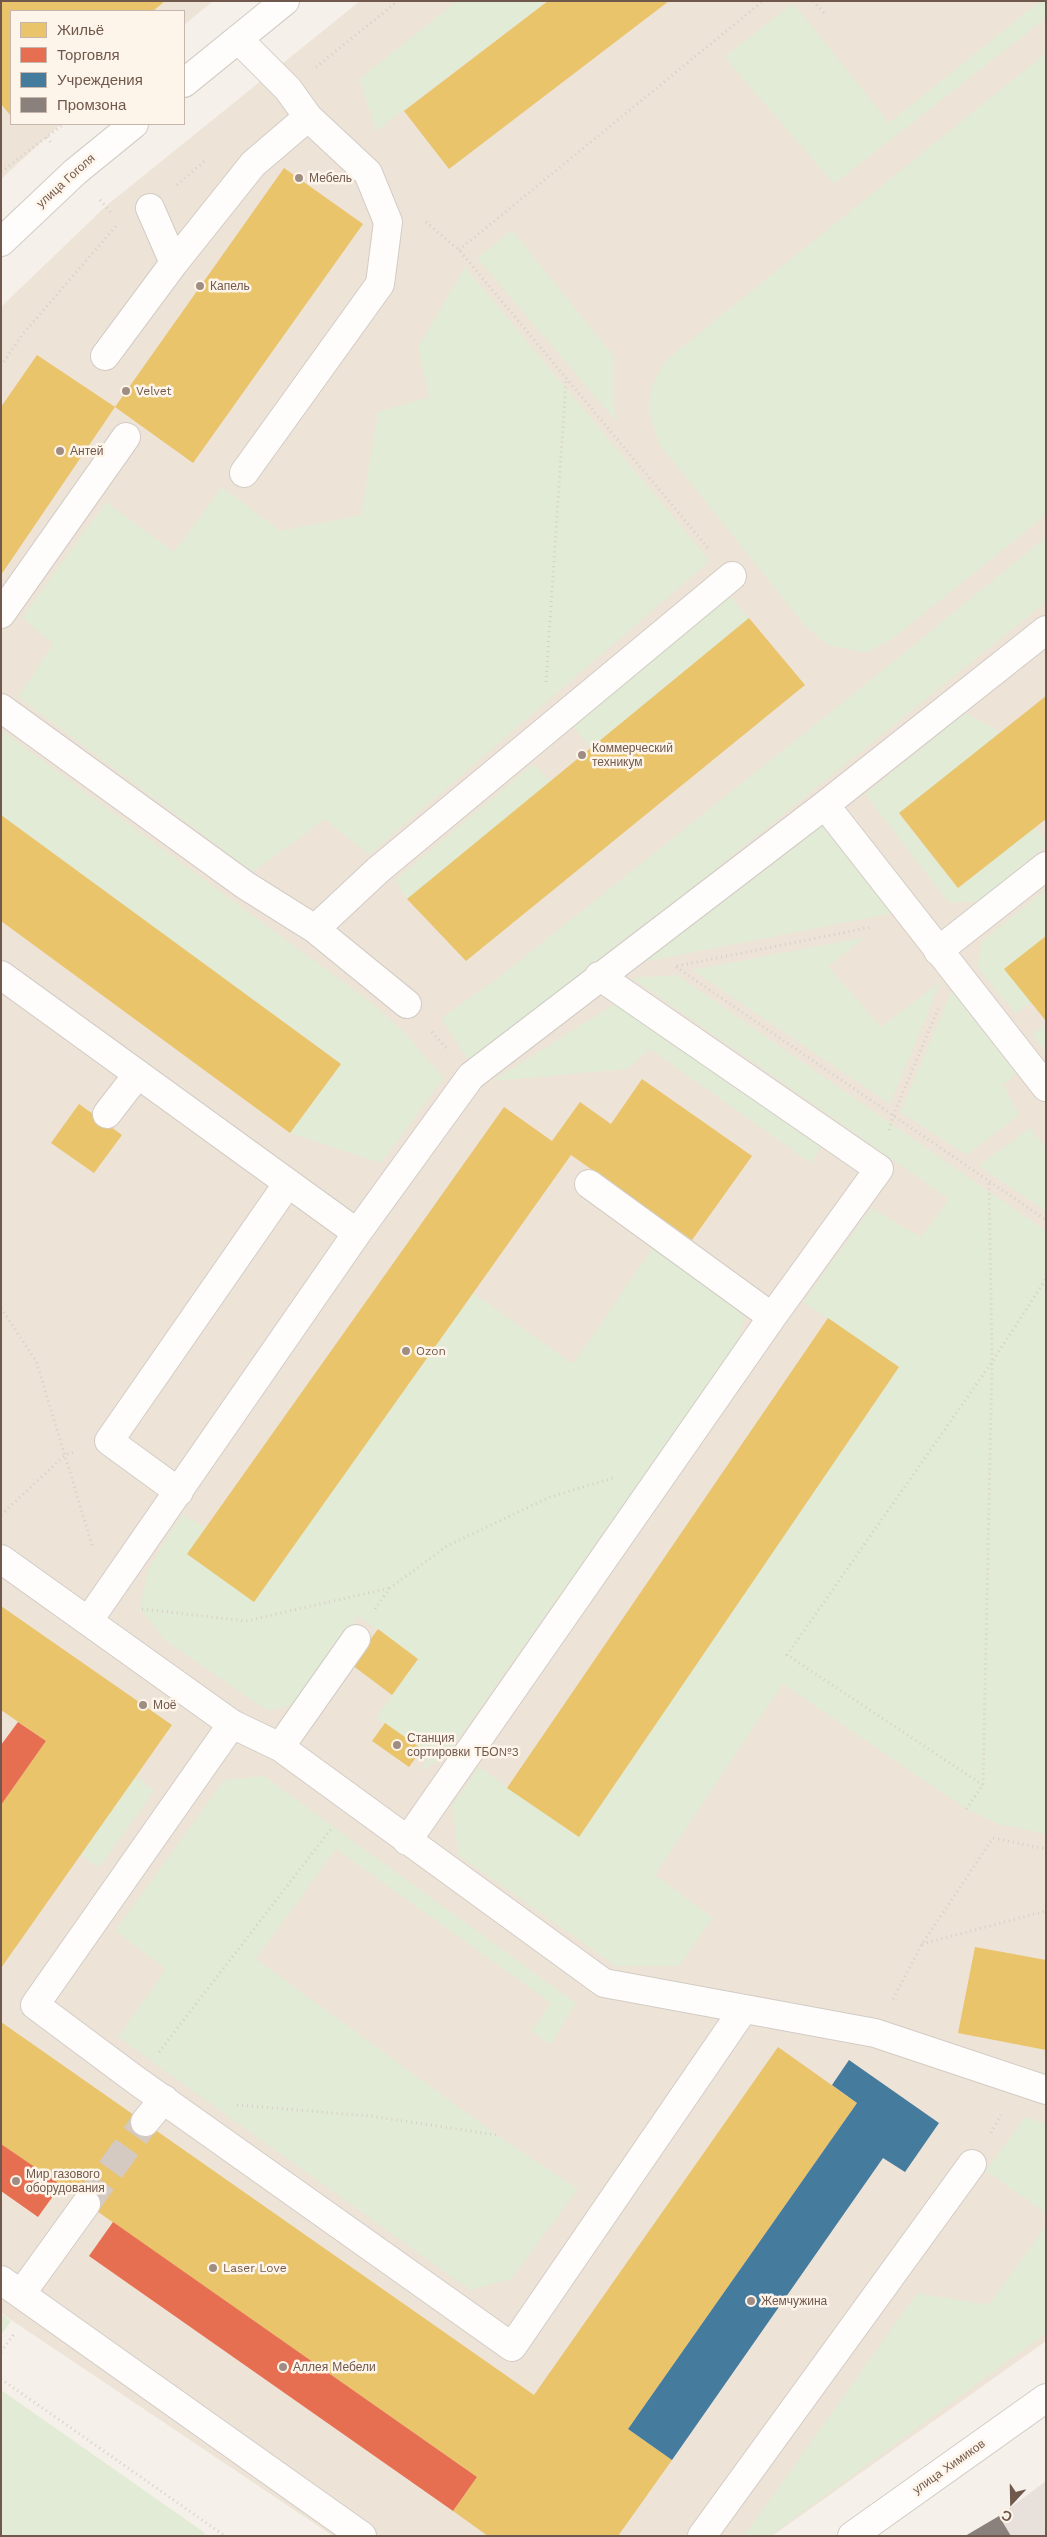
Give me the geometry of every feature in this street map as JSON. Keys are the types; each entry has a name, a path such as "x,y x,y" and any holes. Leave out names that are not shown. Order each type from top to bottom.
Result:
{"street":[{"path":"185,82 285,1"},
{"path":"238,39 288,89 308,117 368,173 388,222 380,284 244,473"},
{"path":"105,356 174,263 253,164 308,117"},
{"name":"улица Гоголя","path":"1,242 75,172 133,125"},
{"path":"150,208 174,263"},
{"path":"1,614 126,437"},
{"path":"315,928 378,870 732,576"},
{"path":"89,1620 358,1233 471,1076 825,805 1046,630"},
{"path":"1,708 245,885 315,928 407,1004"},
{"path":"825,805 1046,1087"},
{"path":"946,961 1046,866"},
{"path":"1,975 358,1233"},
{"path":"407,1841 772,1317 879,1169 600,976"},
{"path":"107,1114 138,1074"},
{"path":"179,1492 109,1442 288,1183"},
{"path":"589,1184 772,1317"},
{"path":"1,1559 89,1620 232,1724 280,1747 604,1983 875,2033 1046,2090"},
{"path":"280,1747 356,1639"},
{"path":"232,1724 35,2005 137,2081 512,2347 743,2010"},
{"path":"145,2122 164,2099"},
{"path":"702,2536 972,2164"},
{"path":"86,2204 11,2287 362,2536"},
{"name":"улица Химиков","path":"852,2536 1046,2398"}],"path":[{"path":"288,89 398,1"},
{"path":"459,250 762,1"},
{"path":"813,1 824,13"},
{"path":"1,172 63,125"},
{"path":"1,366 22,335 119,222 150,208 208,158"},
{"path":"421,218 459,250 732,576"},
{"path":"546,730 545,704 566,378"},
{"path":"914,918 676,966 1046,1220"},
{"path":"879,1169 893,1116 946,961"},
{"path":"407,1004 471,1076"},
{"path":"966,1809 983,1786 992,1362 989,1181"},
{"path":"983,1786 787,1654 992,1362 1046,1279"},
{"path":"1,1308 36,1362 106,1593 140,1609 246,1621 390,1588"},
{"path":"1,1515 65,1455 97,1442 109,1442"},
{"path":"356,1639 390,1588 448,1546 550,1497 615,1478"},
{"path":"137,2081 352,1801"},
{"path":"875,2033 922,1944 993,1838 1046,1849"},
{"path":"922,1944 1046,1911"},
{"path":"231,2105 370,2116 497,2135"},
{"path":"1,2379 225,2536"},
{"path":"215,2536 218,2531"}],"shaded area":[{"path":"1,1 213,1 185,24 185,10 10,10 10,125 60,125 1,179"},
{"path":"360,1 1046,1 1046,2341 772,2536 333,2536 1,2313 1,307 106,206"},
{"path":"1046,2481 1046,2536 1011,2536 999,2516"}],"green space":[{"path":"457,1 548,1 376,131 359,79"},
{"path":"1040,1 1046,1 1046,18 834,184 724,57 793,3 889,123"},
{"path":"1046,53 1046,515 892,639 866,653 828,645 805,626 659,444 648,410 652,386 666,360"},
{"path":"512,230 613,355 615,420 477,258"},
{"path":"465,267 710,561 369,855 325,819 253,872 18,697 53,644 22,617 106,502 174,552 222,487 280,531 361,515 378,412 429,397 418,347"},
{"path":"1046,537 1046,602 472,1066 441,1018 499,977 851,696"},
{"path":"730,596 749,618 591,748 573,726"},
{"path":"965,713 1001,732 899,814 958,888 1035,827 1046,841 1046,846 977,902 949,903 865,794"},
{"path":"1,730 369,1001 400,1028 444,1078 381,1163 290,1133 341,1064 1,815"},
{"path":"533,764 551,781 407,899 395,880"},
{"path":"821,821 893,913 624,966"},
{"path":"1046,889 1046,936 1031,1002 1016,1014 977,967 982,941"},
{"path":"866,937 828,966 881,1027 941,981 890,1104 692,970"},
{"path":"677,975 1046,1231 1046,1834 999,1824 966,1809 783,1684 655,1875 713,1918 679,1966 616,1966 458,1855 452,1805 479,1767 579,1836 899,1367 803,1302 871,1208 921,1237 949,1199 632,978"},
{"path":"953,988 1019,1072 1003,1084 1020,1115 966,1155 900,1112"},
{"path":"616,1003 823,1144 811,1163 650,1049 627,1069 492,1081"},
{"path":"1046,1024 1046,1052 1032,1035"},
{"path":"1030,1128 1046,1148 1046,1211 978,1166"},
{"path":"654,1246 731,1298 745,1317 736,1344 447,1755 421,1771 429,1754 376,1718 418,1659 358,1616 296,1704 268,1711 166,1641 140,1609 148,1569 182,1514 205,1528 187,1554 254,1601 473,1293 573,1364"},
{"path":"136,1776 154,1791 99,1868 81,1855"},
{"path":"264,1776 576,2003 550,2045 531,2031 551,2003 336,1849 256,1959 497,2135 578,2189 511,2279 470,2290 118,2037 166,1969 115,1931 224,1780"},
{"path":"1025,2117 1046,2124 1046,2213 986,2171"},
{"path":"1046,2225 1046,2333 770,2536 744,2536 917,2293 989,2305"},
{"path":"1,2314 11,2321 1,2335"},
{"path":"1,2390 205,2533 203,2536 1,2536"}],"building: Жильё":[{"path":"1,1 165,1 154,10 10,10 10,115 1,104"},
{"path":"548,1 669,1 449,169 404,111"},
{"path":"284,168 363,224 193,463 115,407"},
{"path":"37,355 115,407 1,575 1,407"},
{"path":"749,618 805,685 466,961 407,899"},
{"path":"1046,696 1046,819 958,888 899,813"},
{"path":"1,815 341,1064 290,1133 1,921"},
{"path":"1046,936 1046,1021 1004,969"},
{"path":"642,1079 752,1156 692,1240 571,1155 254,1602 187,1554 504,1107 552,1141 580,1102 611,1124"},
{"path":"79,1104 122,1135 94,1173 51,1143"},
{"path":"828,1318 899,1367 579,1837 507,1788"},
{"path":"1,1606 172,1725 1,1968 1,1805 46,1741 1,1710"},
{"path":"378,1629 418,1659 392,1695 352,1665"},
{"name":"Станция сортировки ТБО№3","path":"385,1723 422,1749 409,1767 372,1741"},
{"path":"975,1947 1046,1960 1046,2050 958,2033"},
{"path":"1,2022 534,2395 778,2047 857,2103 628,2429 672,2460 618,2536 488,2536 453,2511 477,2477 1,2144"}],"building: Торговля":[{"path":"18,1722 46,1741 1,1805 1,1745"},
{"path":"1,2144 61,2185 38,2217 1,2191"},
{"name":"Аллея Мебели","path":"113,2222 477,2477 453,2511 89,2256"}],"building: Учреждения":[{"name":"Жемчужина","path":"849,2060 939,2123 905,2172 883,2158 672,2460 628,2429 857,2103 832,2085"}],"building: Промзона":[{"path":"999,2516 1011,2536 965,2536"}],"tunnel":[{"path":"86,2204 145,2122"}],"place":[{"name":"Мебель","path":"299,178"},
{"name":"Капель","path":"200,286"},
{"name":"Velvet","path":"126,391"},
{"name":"Антей","path":"60,451"},
{"name":"Коммерческий техникум","path":"582,755"},
{"name":"Ozon","path":"406,1351"},
{"name":"Моё","path":"143,1705"},
{"name":"Станция сортировки ТБО№3","path":"397,1745"},
{"name":"Мир газового оборудования","path":"16,2181"},
{"name":"Laser Love","path":"213,2268"},
{"name":"Жемчужина","path":"751,2301"},
{"name":"Аллея Мебели","path":"283,2367"}]}
